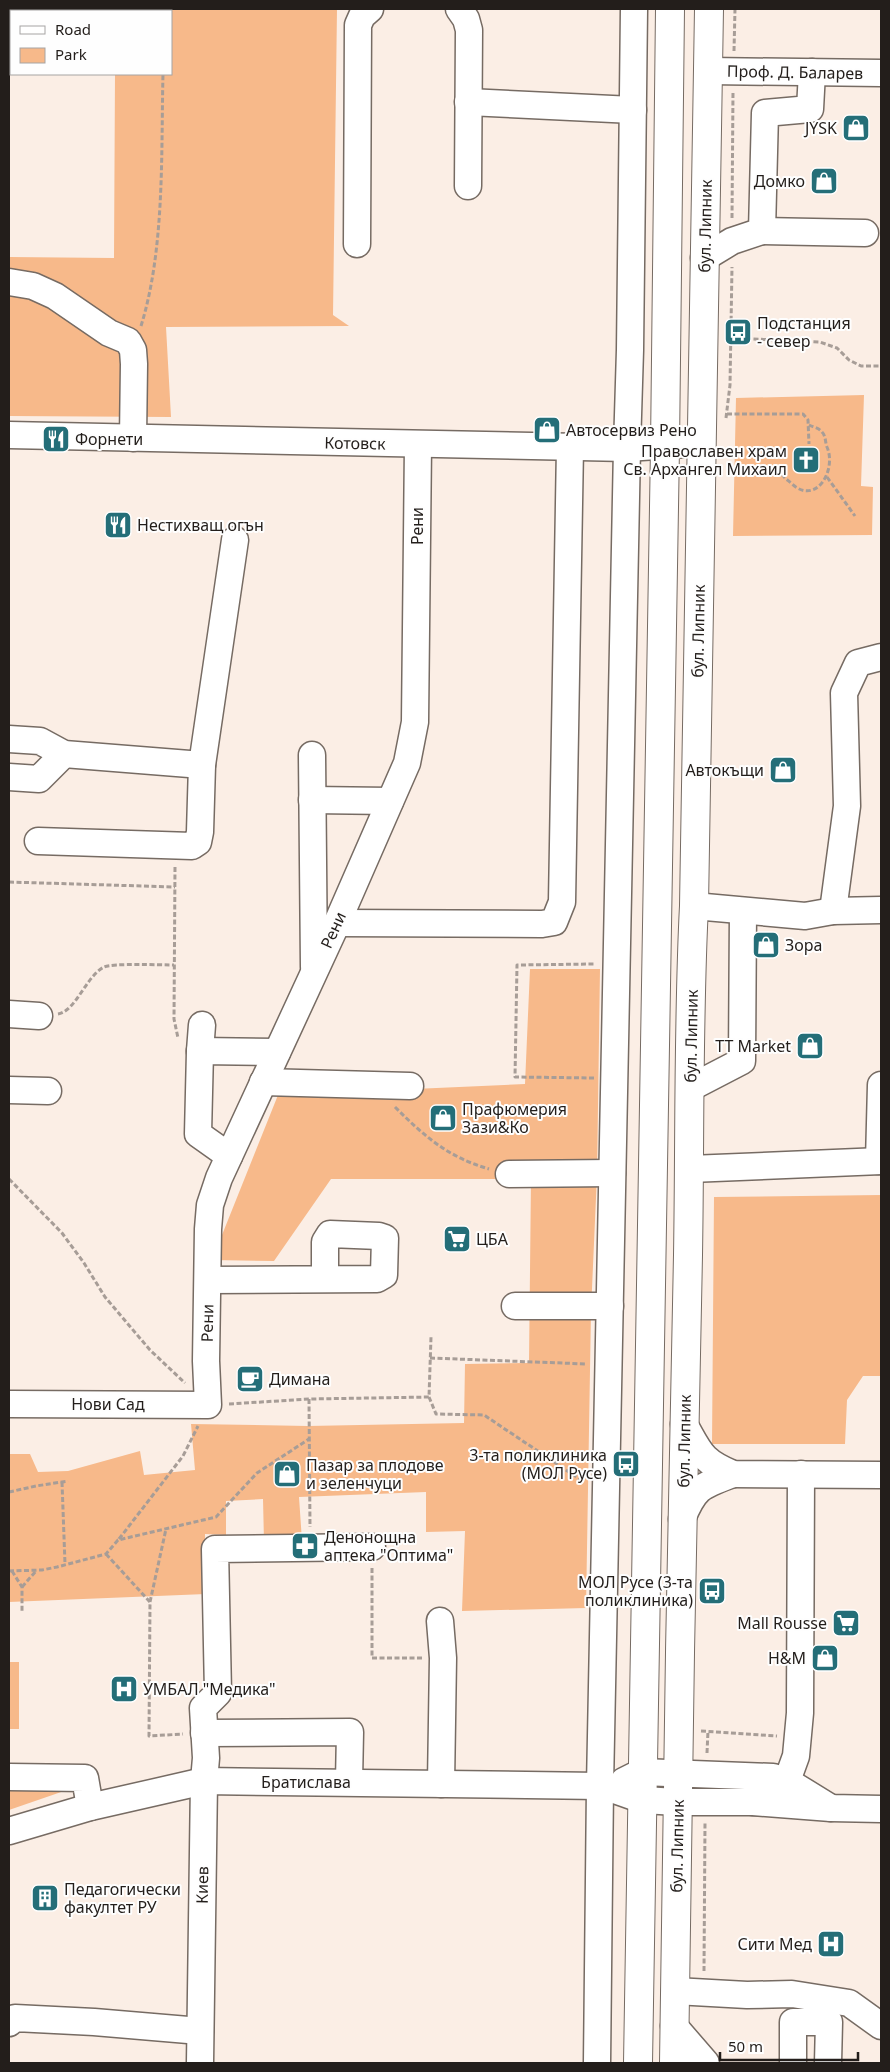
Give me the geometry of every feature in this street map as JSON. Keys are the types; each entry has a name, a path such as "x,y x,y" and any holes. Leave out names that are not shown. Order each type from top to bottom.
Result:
{"main road":[{"path":"638,2063 665,447 670,9"},
{"name":"бул. Липник","path":"674,2063 677,1774 690,1169 704,258 721,71 709,9"}],"street":[{"path":"357,244 358,25 362,16 370,9"},
{"path":"459,9 463,12 469,30 468,186"},
{"path":"597,2063 605,1787 608,1365 626,448 630,350 634,9"},
{"name":"Проф. Д. Баларев","path":"721,71 881,73"},
{"path":"762,231 765,112 810,109 812,72"},
{"path":"468,102 633,110"},
{"path":"704,258 732,241 762,231 865,233"},
{"path":"9,282 33,286 55,296 109,334 128,341 133,350 132,438"},
{"name":"Котовск","path":"9,435 626,448 665,447 701,443"},
{"name":"Рени","path":"208,1405 206,1360 210,1205 229,1156 337,923 408,763 416,722 418,445"},
{"path":"337,923 542,924 554,922 558,916 562,902 570,447"},
{"path":"38,842 175,847 192,846 198,842 202,765 235,540"},
{"path":"833,911 847,806 844,692 858,663 881,657"},
{"path":"9,739 40,741 64,754 202,765"},
{"path":"9,778 39,779 64,754"},
{"path":"312,755 314,973"},
{"path":"312,800 390,801"},
{"path":"694,906 805,916 833,911 881,910"},
{"path":"690,1088 742,1061 744,911"},
{"path":"9,1014 40,1016"},
{"path":"229,1156 198,1134 201,1038 277,1052"},
{"path":"263,1082 410,1086"},
{"path":"690,1169 880,1161 881,1085"},
{"path":"9,1090 48,1091"},
{"path":"509,1174 612,1173"},
{"path":"208,1280 324,1279"},
{"path":"515,1306 610,1306"},
{"name":"Нови Сад","path":"9,1404 208,1405"},
{"path":"684,1424 703,1458 720,1469 733,1474 881,1475"},
{"path":"682,1519 691,1498 705,1485 733,1474"},
{"path":"605,1787 643,1800 764,1802 787,1781 796,1756 800,1713 801,1474"},
{"path":"310,1548 372,1547"},
{"name":"Киев","path":"200,2063 204,1782 206,1758 203,1708 218,1693 215,1549 310,1548"},
{"path":"440,1621 443,1658 441,1784"},
{"path":"204,1733 350,1732 349,1782"},
{"path":"605,1787 642,1772 757,1775 787,1781 831,1808"},
{"path":"9,1777 85,1778 90,1807"},
{"name":"Братислава","path":"9,1831 90,1807 204,1782 349,1782 605,1787"},
{"path":"753,1802 831,1808 881,1809"},
{"path":"675,1991 747,1995 792,1994 849,2003 881,2026"},
{"path":"9,2023 16,2018 94,2022 200,2032"},
{"path":"793,2063 793,2022 829,2022 828,2063"},
{"path":"674,2026 706,2063"}],"path":[{"path":"726,420 730,385 732,241 721,71 735,9"},
{"path":"133,350 151,284 155,249 163,138 163,75"},
{"path":"731,338 820,342 837,348 849,360 862,366 881,366"},
{"path":"728,414 800,413 807,417 809,444"},
{"path":"783,469 780,470 783,478 798,490 803,491 812,490 827,477 830,451 822,431 809,425"},
{"path":"827,477 855,516"},
{"path":"175,847 174,1020 177,1036 181,1044 201,1038"},
{"path":"9,882 174,887"},
{"path":"614,1078 514,1077 517,965 616,964"},
{"path":"40,1016 62,1013 74,1002 89,978 105,966 174,965"},
{"path":"374,1086 418,1130 450,1154 509,1174"},
{"path":"9,1179 62,1233 84,1263 104,1297 208,1405 309,1399 429,1396"},
{"path":"431,1337 429,1396 436,1414 484,1415 606,1497"},
{"path":"430,1358 608,1365"},
{"path":"309,1399 310,1548"},
{"path":"10,1571 37,1570 106,1554 183,1456 208,1405"},
{"path":"118,1540 216,1517 257,1473 309,1439"},
{"path":"62,1482 65,1564"},
{"path":"9,1492 68,1482"},
{"path":"166,1529 150,1602 149,1736 204,1733"},
{"path":"372,1547 372,1658 443,1658"},
{"path":"106,1554 150,1602"},
{"path":"22,1588 37,1570"},
{"path":"10,1571 22,1588 22,1611"},
{"path":"678,1731 718,1731 798,1738"},
{"path":"704,1993 705,1819"}],"green space":[{"path":"337,9 333,315 349,326 166,327 171,417 9,416 9,257 114,258 115,75 172,75 172,10 116,10"},
{"path":"864,395 861,486 873,487 872,535 733,536 736,398"},
{"path":"530,969 600,969 597,1175 591,1311 586,1608 462,1611 465,1531 426,1532 426,1492 299,1497 302,1541 264,1542 263,1499 226,1501 226,1535 205,1534 206,1594 9,1602 9,1454 30,1454 38,1472 68,1471 140,1451 144,1475 195,1470 191,1424 308,1426 464,1423 465,1364 529,1363 531,1179 331,1179 274,1261 212,1260 278,1095 525,1084"},
{"path":"881,1195 881,1376 863,1376 847,1400 845,1444 712,1444 714,1197"},
{"path":"9,1662 19,1662 19,1729 9,1729"},
{"path":"9,1787 67,1790 9,1810"}],"place":[{"name":"JYSK","path":"856,128"},
{"name":"Домко","path":"824,181"},
{"name":"Подстанция - север","path":"738,332"},
{"name":"Автосервиз Рено","path":"547,430"},
{"name":"Форнети","path":"56,439"},
{"name":"Православен храм Св. Архангел Михаил","path":"806,460"},
{"name":"Нестихващ огън","path":"118,525"},
{"name":"Автокъщи","path":"783,770"},
{"name":"Зора","path":"766,945"},
{"name":"TT Market","path":"810,1046"},
{"name":"Прафюмерия Зази&Ко","path":"443,1118"},
{"name":"ЦБА","path":"457,1239"},
{"name":"Димана","path":"250,1379"},
{"name":"3-та поликлиника (МОЛ Русе)","path":"626,1464"},
{"name":"Пазар за плодове и зеленчуци","path":"287,1474"},
{"name":"Денонощна аптека \"Оптима\"","path":"305,1546"},
{"name":"МОЛ Русе (3-та поликлиника)","path":"712,1591"},
{"name":"Mall Rousse","path":"846,1623"},
{"name":"H&M","path":"825,1658"},
{"name":"УМБАЛ \"Медика\"","path":"124,1689"},
{"name":"Педагогически факултет РУ","path":"45,1898"},
{"name":"Сити Мед","path":"831,1944"}]}
